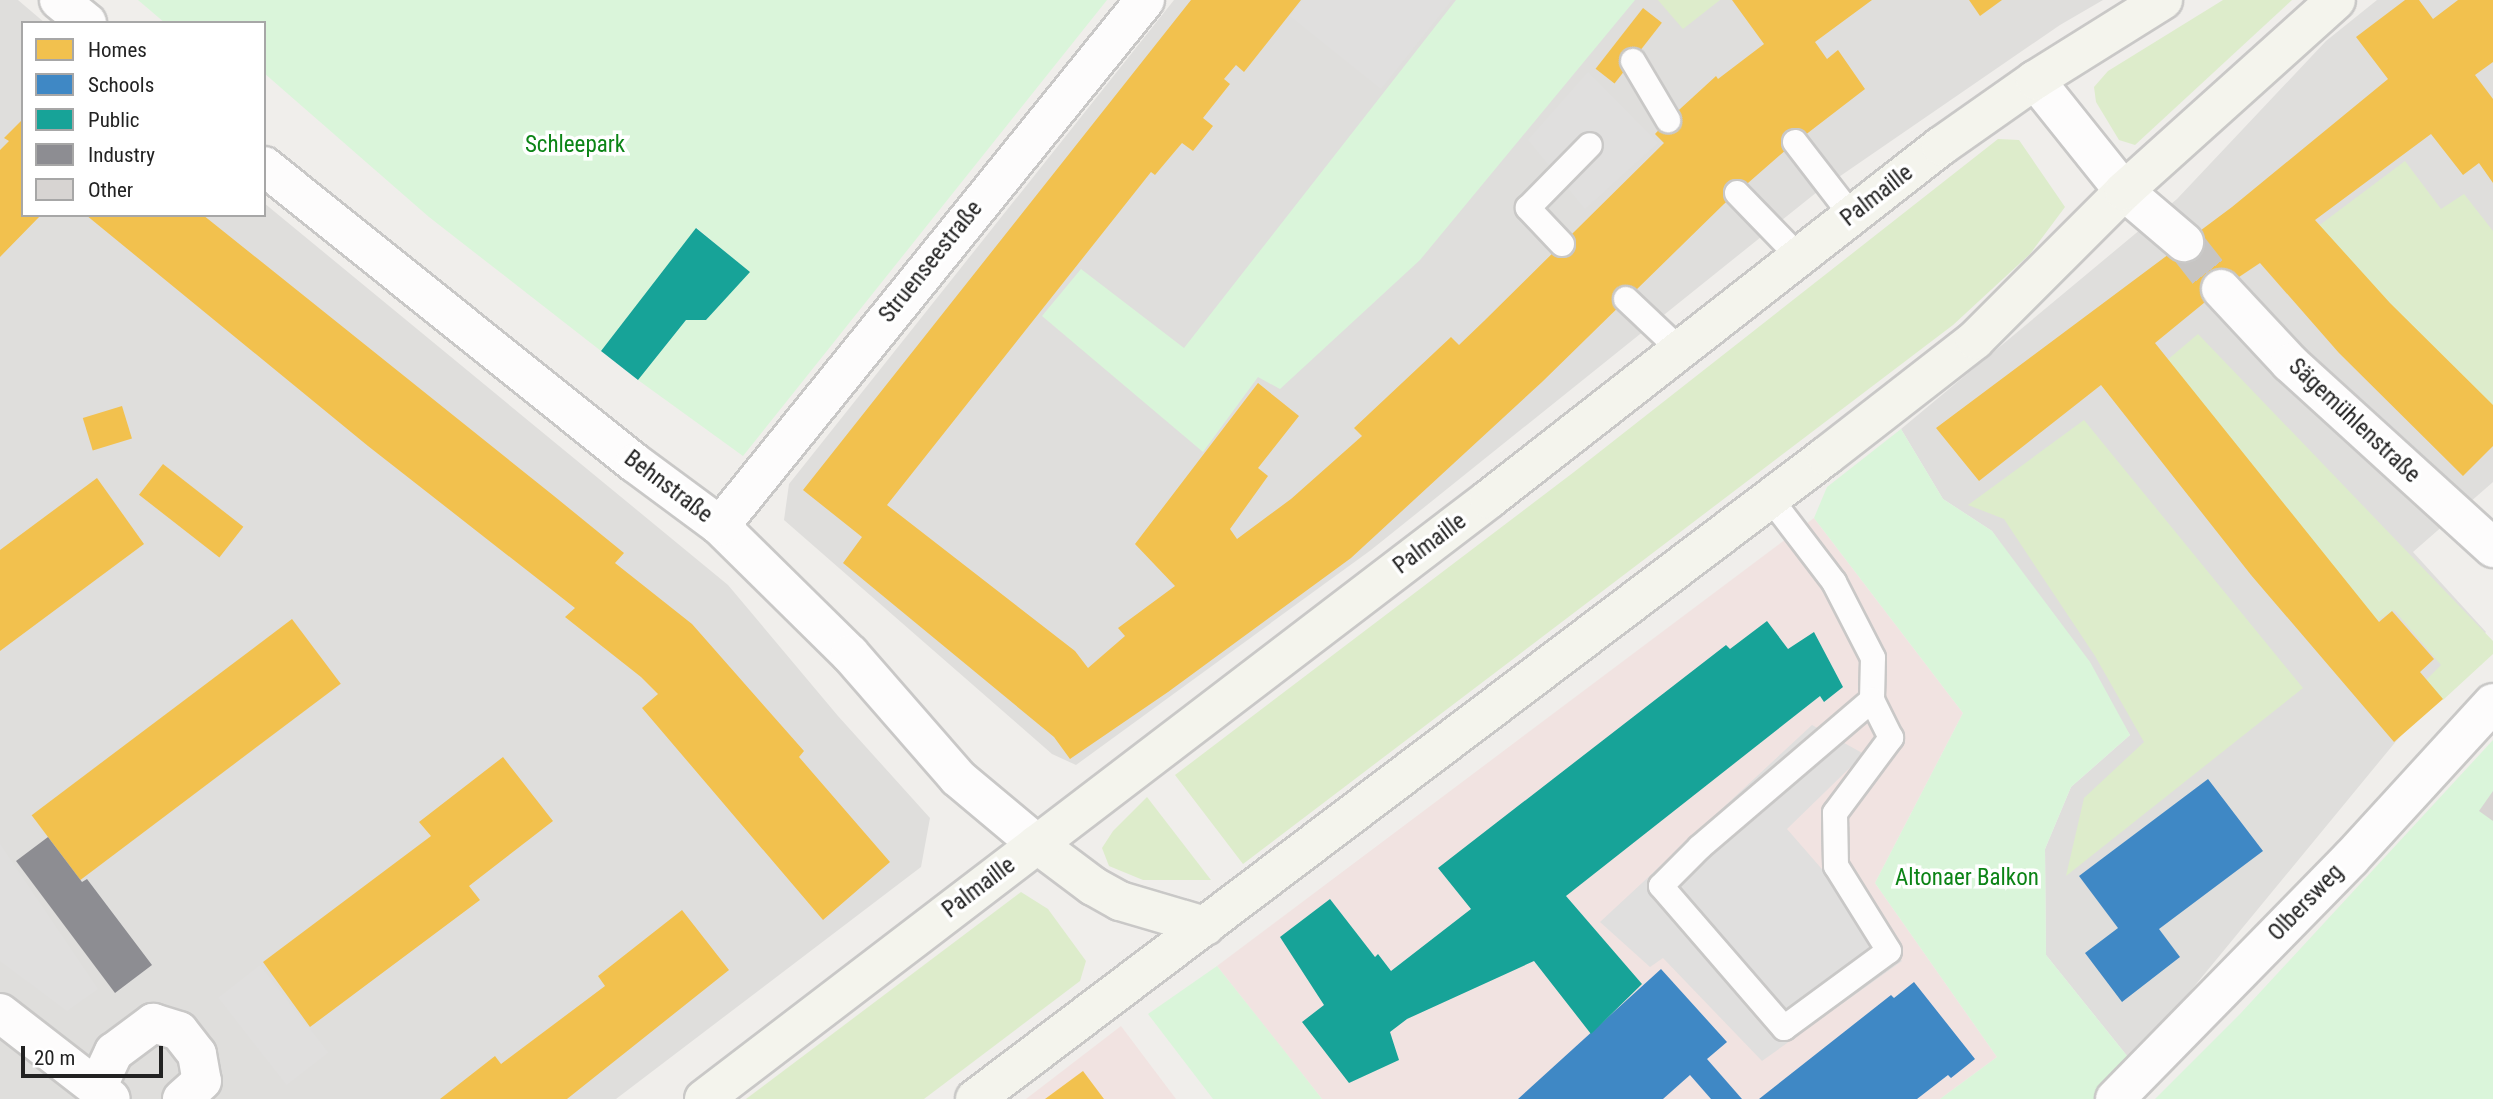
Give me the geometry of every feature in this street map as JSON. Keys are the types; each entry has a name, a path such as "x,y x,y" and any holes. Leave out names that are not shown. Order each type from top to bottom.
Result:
{"main road":[{"name":"Palmaille","path":"704,1099 1680,350 1941,146 2035,80 2163,0"},
{"path":"975,1099 1975,340 2124,191 2326,8"},
{"path":"1037,844 1093,886 1120,901 1206,926"}],"street":[{"path":"59,0 85,21"},
{"name":"Struenseestraße","path":"720,526 1145,0"},
{"path":"2035,80 2124,191 2184,242"},
{"name":"Behnstraße","path":"266,168 635,463 720,526 850,654 958,778 1037,844"},
{"name":"Sägemühlenstraße","path":"2221,289 2290,363 2493,548"},
{"name":"Olbersweg","path":"2115,1099 2351,858 2493,704"},
{"path":"0,1013 104,1093 114,1052 153,1023 179,1031 197,1054 202,1081 182,1099"}],"lane":[{"path":"1633,61 1668,120"},
{"path":"1795,142 1852,216"},
{"path":"1562,244 1528,208 1590,145"},
{"path":"1737,192 1798,257"},
{"path":"1626,299 1680,350"},
{"path":"1770,498 1833,582 1873,658 1872,700 1891,738 1835,813 1836,866 1889,951 1784,1028 1661,887 1700,847 1872,700"}],"shaded area":[{"path":"0,0 18,0 43,21 21,21 21,217 266,217 266,205 728,585 838,716 930,818 921,867 616,1099 0,1099"},
{"path":"1174,0 2103,0 2060,25 1817,192 1371,550 1076,765 1052,754 784,520 789,484"},
{"path":"1303,0 1452,0 1381,89 1290,16"},
{"path":"2377,0 2493,0 2493,482 2413,552 2486,632 2132,1062 2046,955 2045,849 2071,787 2130,735 1992,531 1943,499 1901,429 2177,199 2326,41"},
{"path":"1588,72 1658,143 1585,209 1528,140"},
{"path":"1814,518 1963,713 1875,883 1997,1057 1940,1099 1322,1099 1217,966"},
{"path":"1812,725 1864,754 1787,829 1902,961 1762,1061 1663,958 1650,967 1600,922"},
{"path":"0,844 98,989 67,1011 0,961"},
{"path":"260,965 328,1052 287,1085 218,998"},
{"path":"1121,1026 1176,1099 1026,1099"}],"green space":[{"name":"Schleepark","path":"138,0 1107,0 743,456 638,380 686,320 706,320 749,272 697,228 601,351 429,217 266,75 266,21 163,21"},
{"path":"1456,0 1635,0 1420,260 1280,389 1258,377 1203,452 1042,316 1081,269 1184,348"},
{"path":"1658,0 1720,0 1683,29"},
{"path":"2223,0 2292,0 2135,145 2119,140 2096,102 2094,87 2108,71"},
{"path":"1998,139 2019,140 2065,207 2030,254 1953,325 1243,864 1175,775 1574,472"},
{"path":"2405,161 2441,209 2464,194 2493,231 2493,411 2317,227"},
{"path":"2198,334 2493,641 2493,654 2443,700 2426,680 2441,665 2394,610 2374,623 2166,361"},
{"path":"2084,420 2303,688 2066,876 2084,798 2144,742 2095,656 2004,519 1968,505"},
{"name":"Altonaer Balkon","path":"1901,429 1943,499 1992,531 2090,662 2130,735 2071,787 2045,849 2046,955 2132,1062 2097,1099 1940,1099 1997,1057 1875,883 1963,713 1814,518 1827,487"},
{"path":"2493,740 2493,1099 2155,1099 2240,1014"},
{"path":"1147,797 1211,880 1143,880 1109,866 1102,848 1113,831"},
{"path":"1021,892 1048,909 1086,961 1080,981 924,1099 746,1099"},
{"path":"1217,966 1322,1099 1213,1099 1148,1014"}],"building: Homes":[{"path":"1191,0 1301,0 1244,72 1236,65 1224,79 1230,84 1203,118 1213,126 1193,151 1182,143 1155,175 1151,172 887,505 1075,651 1088,668 1125,636 1118,628 1175,586 1135,544 1258,383 1299,416 1258,468 1268,476 1230,529 1237,539 1291,499 1362,436 1354,428 1451,337 1459,345 1664,143 1655,134 1668,120 1716,76 1718,79 1764,44 1732,0 1872,0 1815,42 1827,59 1838,50 1865,89 1787,149 1724,204 1542,382 1351,558 1168,692 1070,759 1054,737 843,563 862,537 803,490"},
{"path":"1969,0 2002,0 1980,16"},
{"path":"2405,0 2419,0 2433,19 2458,0 2493,0 2493,62 2475,75 2493,99 2493,183 2479,163 2463,175 2431,134 2315,220 2390,303 2493,405 2493,446 2463,476 2339,353 2260,263 2221,289 2155,343 2379,622 2392,611 2434,659 2420,672 2443,699 2394,742 2251,575 2101,385 1979,481 1936,428 2232,207 2388,79 2356,37"},
{"path":"1643,8 1662,23 1615,83 1596,69"},
{"path":"21,121 21,217 39,217 0,257 0,150 9,141 4,138"},
{"path":"88,217 205,217 554,496 624,553 615,563 692,624 804,751 799,757 890,862 823,920 642,708 658,694 641,677 565,617 575,608 368,446"},
{"path":"122,406 132,439 93,451 83,418"},
{"path":"163,464 243,527 219,558 139,495"},
{"path":"97,478 144,544 0,651 0,550"},
{"path":"292,619 341,684 80,880 32,815"},
{"path":"503,757 553,821 469,886 480,900 310,1027 263,962 431,836 419,822"},
{"path":"682,910 729,970 567,1099 440,1099 495,1056 501,1064 605,986 598,976"},
{"path":"1083,1071 1104,1099 1045,1099"}],"building: Schools":[{"path":"2208,779 2263,851 2159,929 2180,957 2122,1002 2085,953 2118,928 2079,876"},
{"path":"1661,969 1727,1042 1707,1059 1742,1099 1711,1099 1690,1075 1663,1099 1518,1099"},
{"path":"1914,982 1975,1059 1951,1078 1948,1075 1917,1099 1759,1099 1891,995 1894,998"}],"building: Public":[{"path":"696,228 750,272 706,320 686,320 638,380 601,351"},
{"path":"1767,621 1788,649 1814,632 1843,687 1824,702 1820,696 1566,896 1642,984 1591,1034 1534,961 1407,1019 1390,1032 1399,1060 1349,1083 1302,1022 1324,1005 1280,937 1330,899 1375,957 1378,954 1391,971 1471,909 1438,868 1726,645 1730,649"}],"building: Industry":[{"path":"48,837 82,882 87,879 152,965 115,993 16,861"}],"building: Other":[{"path":"2493,791 2493,821 2479,811"}],"tunnel":[{"path":"2184,242 2221,289"}]}
